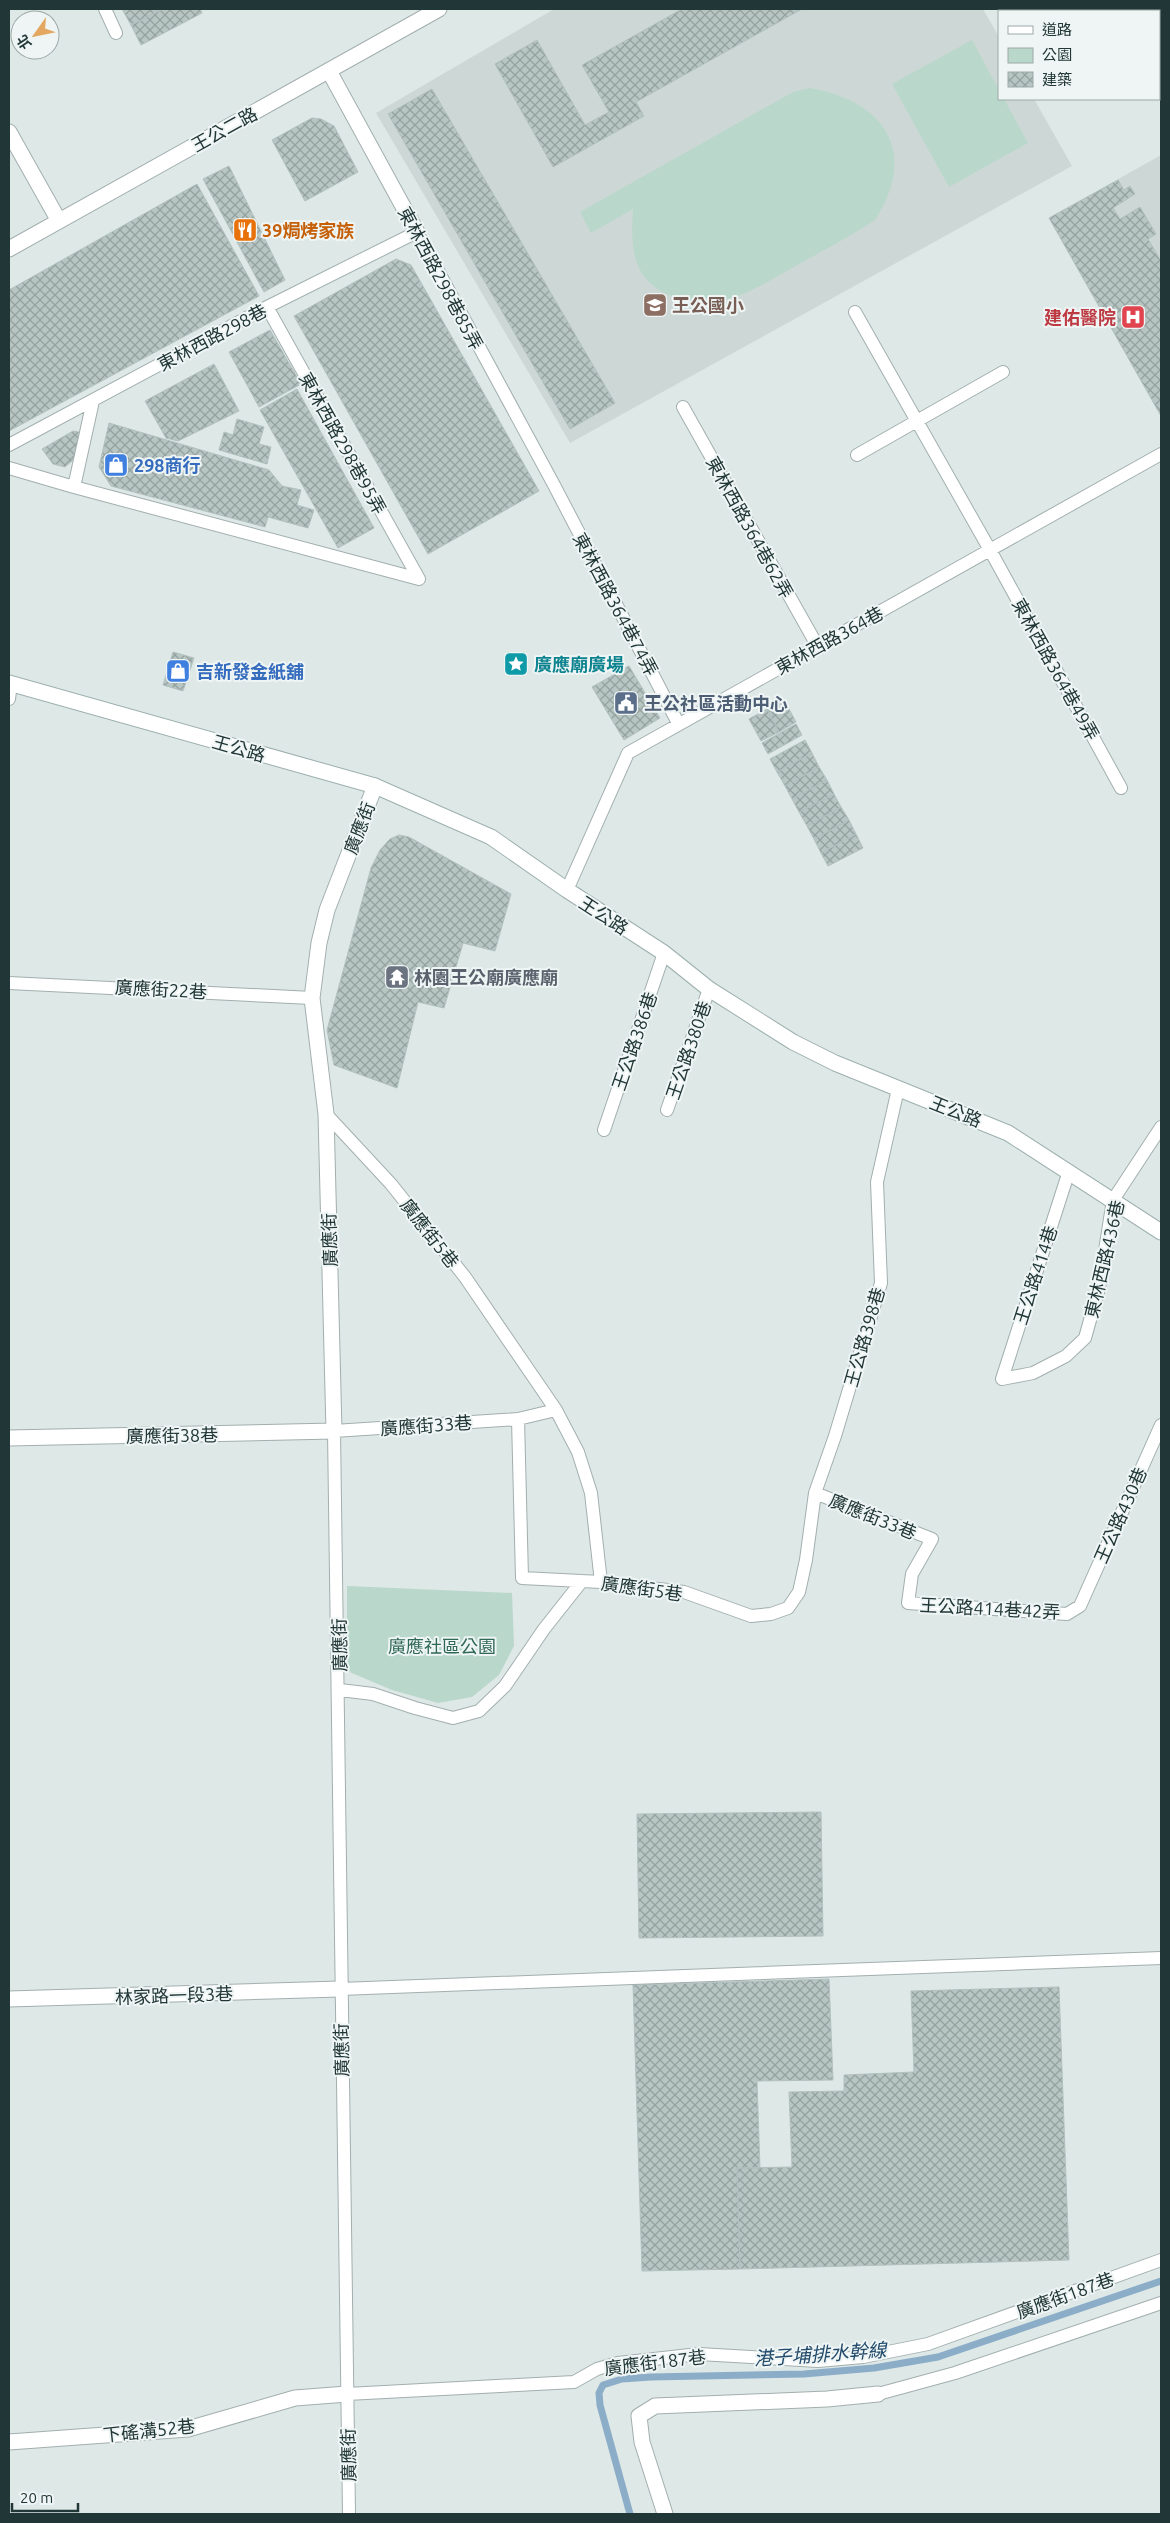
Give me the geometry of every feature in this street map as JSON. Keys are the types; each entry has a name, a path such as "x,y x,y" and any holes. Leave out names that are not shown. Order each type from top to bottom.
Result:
{"street":[{"name":"王公二路","path":"9,249 439,9"},
{"name":"東林西路298巷85弄","path":"329,71 416,232"},
{"path":"9,132 59,221"},
{"name":"王公路","path":"10,683 375,786 491,837 567,890 664,953 709,989 792,1042 835,1063 1008,1133 1161,1232"},
{"name":"廣應街","path":"334,1431 326,1114 312,998 319,942 327,910 375,786"},
{"name":"廣應街38巷","path":"9,1438 334,1431"},
{"name":"林家路一段3巷","path":"9,1999 340,1990"},
{"name":"下磘溝52巷","path":"9,2442 188,2428 295,2398 346,2394"},
{"path":"665,2514 642,2442 639,2416 655,2406 827,2399 878,2394"}],"lane":[{"path":"105,9 116,33"},
{"name":"東林西路298巷","path":"9,445 267,308 416,232"},
{"name":"東林西路298巷85弄","path":"416,232 554,485"},
{"name":"東林西路298巷95弄","path":"74,487 419,579 267,308"},
{"name":"東林西路364巷49弄","path":"855,312 990,550 1121,788"},
{"path":"858,454 1003,372"},
{"path":"9,468 74,487 93,401"},
{"name":"東林西路364巷62弄","path":"683,407 818,647"},
{"name":"東林西路364巷","path":"567,890 628,753 678,723 818,647 1161,454"},
{"name":"東林西路364巷74弄","path":"554,485 678,723"},
{"path":"9,699 10,683"},
{"name":"王公路386巷","path":"604,1130 664,953"},
{"name":"廣應街22巷","path":"9,983 312,998"},
{"name":"王公路380巷","path":"667,1110 709,989"},
{"name":"王公路398巷","path":"815,1493 835,1436 881,1283 876,1182 898,1089"},
{"name":"廣應街5巷","path":"326,1114 392,1184 465,1277 556,1410 578,1452 591,1493 601,1582"},
{"name":"東林西路436巷","path":"1002,1379 1034,1373 1066,1356 1086,1338 1099,1288 1113,1200 1161,1127"},
{"name":"王公路414巷","path":"1002,1379 1069,1171"},
{"name":"廣應街33巷","path":"334,1431 518,1419 556,1410"},
{"name":"廣應街5巷","path":"518,1419 522,1578 601,1582 684,1592 751,1616 771,1614 788,1608 799,1592 806,1560 815,1493"},
{"name":"王公路430巷","path":"1080,1606 1161,1425"},
{"name":"廣應街","path":"334,1431 340,1690 340,1990 346,2394 350,2514"},
{"name":"廣應街33巷","path":"815,1493 932,1539"},
{"name":"王公路414巷42弄","path":"932,1539 912,1574 908,1603 1067,1614 1080,1606"},
{"path":"340,1690 373,1694 454,1718 479,1711 505,1686 544,1629 582,1581"},
{"path":"340,1990 1161,1958"},
{"name":"廣應街187巷","path":"346,2394 574,2382 597,2369 618,2364 699,2354 818,2361 863,2357 928,2344 1161,2260"},
{"path":"878,2394 955,2373 1161,2303"}],"shaded area":[{"name":"王公國小","path":"554,9 983,9 998,35 998,100 1035,100 1072,166 570,443 376,113"},
{"name":"建佑醫院","path":"1161,155 1161,416 1049,218"}],"green space":[{"path":"972,40 998,88 998,100 1005,100 1028,143 949,187 892,84"},
{"path":"810,88 836,95 858,105 875,118 887,133 894,152 894,173 888,195 875,220 759,287 741,295 715,302 694,302 674,297 655,287 646,278 639,269 635,258 632,234 633,209 591,233 580,212 793,92"},
{"name":"廣應社區公園","path":"347,1586 512,1593 514,1646 499,1675 472,1697 438,1703 392,1690 347,1671"}],"building":[{"path":"122,9 163,9 131,25"},
{"path":"163,9 200,9 202,13 141,45 131,25"},
{"path":"682,9 802,9 636,102 644,116 553,167 495,64 537,40 585,125 609,112 582,65"},
{"path":"432,89 615,403 570,429 388,114"},
{"path":"312,118 321,119 334,126 358,172 305,201 272,140"},
{"name":"39焗烤家族","path":"229,166 285,280 264,292 203,179"},
{"name":"建佑醫院","path":"1118,180 1124,190 1130,186 1135,194 1113,208 1120,219 1140,207 1156,234 1148,239 1161,261 1161,416 1049,218"},
{"path":"197,184 259,296 9,431 9,290"},
{"path":"396,259 411,265 539,491 428,554 294,316"},
{"path":"270,330 301,384 259,407 229,352"},
{"path":"214,364 239,411 178,441 166,438 145,401"},
{"path":"297,389 374,528 338,548 260,410"},
{"path":"237,419 264,427 259,444 271,447 267,464 219,450 224,432 233,435"},
{"path":"109,423 269,470 282,486 301,490 297,505 314,510 308,528 268,517 265,527 111,486 99,467"},
{"path":"73,431 84,433 79,455 65,467 53,464 42,449"},
{"name":"吉新發金紙舖","path":"173,652 194,658 183,691 163,685"},
{"name":"王公社區活動中心","path":"629,666 660,718 624,740 592,687"},
{"path":"784,700 796,722 779,732 767,709"},
{"path":"767,709 779,732 761,741 749,719"},
{"path":"796,724 802,735 768,754 762,743"},
{"path":"805,740 812,753 777,772 770,759"},
{"path":"812,753 819,767 785,786 777,772"},
{"path":"819,767 827,780 792,799 785,786"},
{"path":"827,780 834,794 799,812 792,799"},
{"path":"834,794 841,807 807,826 799,812"},
{"path":"841,807 849,820 814,839 807,826"},
{"path":"849,820 856,834 821,853 814,839"},
{"path":"856,834 863,848 828,866 821,853"},
{"name":"林園王公廟廣應廟","path":"399,835 409,837 511,894 495,951 463,943 444,1008 418,1002 397,1088 334,1065 327,1030 371,868 380,850 390,839"},
{"path":"821,1812 823,1936 639,1938 637,1814"},
{"path":"829,1979 833,2080 757,2081 760,2168 737,2168 740,2269 642,2271 633,1985"},
{"path":"1059,1987 1069,2260 740,2269 737,2168 792,2167 789,2092 844,2091 844,2075 914,2072 911,1991"}],"waterway":[{"name":"港子埔排水幹線","path":"630,2514 600,2405 599,2393 603,2385 622,2379 651,2377 804,2374 874,2368 938,2357 1161,2281"}],"place":[{"name":"39焗烤家族","path":"245,230"},
{"name":"王公國小","path":"655,305"},
{"name":"建佑醫院","path":"1133,317"},
{"name":"298商行","path":"116,465"},
{"name":"廣應廟廣場","path":"516,664"},
{"name":"吉新發金紙舖","path":"178,671"},
{"name":"王公社區活動中心","path":"626,703"},
{"name":"林園王公廟廣應廟","path":"397,977"}]}
